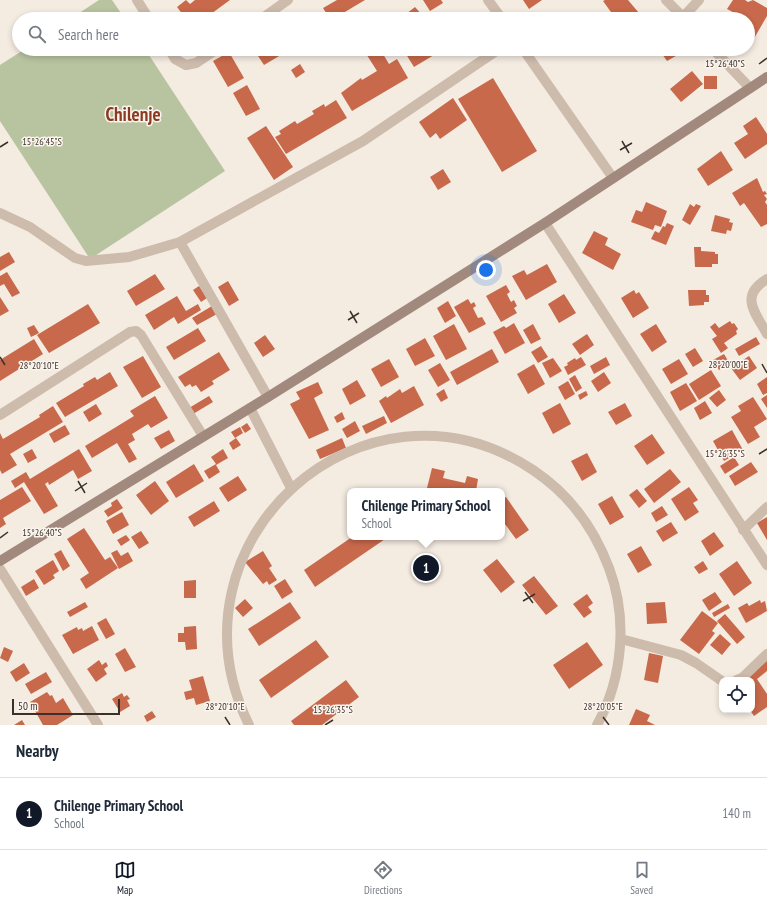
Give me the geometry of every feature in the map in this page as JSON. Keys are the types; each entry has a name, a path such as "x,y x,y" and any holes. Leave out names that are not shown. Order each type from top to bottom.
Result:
{"street":[{"path":"137,0 145,12"},
{"path":"271,12 288,0"},
{"path":"488,0 497,12"},
{"path":"666,0 678,12"},
{"path":"689,12 700,0"},
{"path":"174,56 186,66 196,63 206,56"},
{"path":"0,213 30,227 74,258 86,261 128,257 180,242 363,141 489,56"},
{"path":"528,56 613,178"},
{"path":"720,56 750,88"},
{"path":"0,561 268,397 545,223 767,77"},
{"path":"545,223 767,566"},
{"path":"180,242 268,397"},
{"path":"767,279 755,288 751,299 753,308 767,334"},
{"path":"0,414 130,332 136,331 141,335 203,436"},
{"path":"250,408 292,488"},
{"path":"249,725 241,709 233,683 228,657 226,630 229,604 235,578 244,553 254,535 273,507 292,488 316,469 343,454 372,444 402,438 432,437 463,441 493,449 520,462 546,478 568,499 587,523 603,550 613,578 619,609 621,639 618,666 612,692 597,725"},
{"path":"743,530 767,508"},
{"path":"0,569 98,725"},
{"path":"621,639 681,655 696,663 719,679"},
{"path":"743,677 767,654"}],"green space":[{"path":"99,0 112,0 120,12 81,12"},
{"path":"14,56 150,56 225,171 90,259 0,121 0,65"}],"building":[{"path":"186,0 190,4 195,0 230,0 214,12 181,12 177,7"},
{"path":"337,0 365,0 345,12 326,12 323,8"},
{"path":"423,0 441,0 443,3 430,11"},
{"path":"523,0 542,0 529,9"},
{"path":"628,0 638,12 611,12 603,1"},
{"path":"733,0 745,0 748,2 753,0 767,8 767,16 755,37 755,12 733,12 727,9"},
{"path":"415,7 419,12 409,12"},
{"path":"222,56 231,56 244,78 228,87 213,61"},
{"path":"258,56 279,56 264,65"},
{"path":"367,56 384,56 389,64 397,59 408,78 352,111 341,93 361,78 362,80 377,71"},
{"path":"407,56 432,56 414,67"},
{"path":"664,56 676,56 667,61"},
{"path":"300,64 305,72 296,78 291,70"},
{"path":"692,71 703,84 681,102 670,89"},
{"path":"704,76 717,76 717,89 704,89"},
{"path":"493,78 537,151 502,172 458,99"},
{"path":"247,85 260,109 246,116 233,93"},
{"path":"453,98 467,120 440,139 436,133 430,138 419,122"},
{"path":"336,100 347,118 286,154 275,137 281,134 279,131 295,121 297,124 314,114 312,111 324,104 325,107"},
{"path":"756,117 767,134 767,144 745,159 734,143 748,134 743,126"},
{"path":"266,126 293,167 274,180 247,138"},
{"path":"721,151 733,170 708,186 697,169"},
{"path":"443,169 451,182 438,190 430,177"},
{"path":"757,178 763,192 765,191 767,194 764,195 767,199 765,202 767,205 767,224 761,227 744,203 740,206 732,193"},
{"path":"646,202 667,211 661,227 655,225 653,230 631,222 636,210 642,212"},
{"path":"690,204 694,207 696,204 701,206 690,225 682,220"},
{"path":"715,215 730,219 729,222 733,223 731,231 727,230 726,234 711,231"},
{"path":"667,223 674,226 666,245 651,239 655,231 659,233 663,226 665,227"},
{"path":"594,231 608,238 605,245 621,254 613,270 582,253"},
{"path":"694,247 701,247 701,251 715,252 715,254 718,254 718,264 712,264 712,267 695,267"},
{"path":"9,252 15,262 0,271 0,257"},
{"path":"547,264 557,282 526,300 512,276 524,270 527,275"},
{"path":"7,272 20,293 12,297 4,284 0,286 0,276"},
{"path":"155,274 165,289 136,306 127,291"},
{"path":"228,281 239,300 229,306 218,287"},
{"path":"506,285 510,292 507,294 511,302 514,300 517,306 514,308 517,313 501,322 486,296"},
{"path":"199,286 207,298 201,302 193,290"},
{"path":"634,290 636,294 639,292 649,308 633,318 621,298"},
{"path":"688,290 706,290 706,295 709,295 709,302 704,302 704,305 689,306"},
{"path":"564,294 576,313 559,323 548,304"},
{"path":"177,296 186,311 198,304 201,310 178,324 174,317 154,330 145,315"},
{"path":"0,297 9,311 0,316"},
{"path":"468,299 471,304 474,302 476,306 473,308 478,318 482,317 486,324 469,333 454,307"},
{"path":"448,301 456,316 445,323 437,308"},
{"path":"88,304 100,323 49,353 37,335"},
{"path":"212,306 217,314 197,325 192,318"},
{"path":"730,321 732,324 734,323 738,329 736,331 737,334 724,343 728,348 721,353 712,339 717,336 710,327 715,323 719,328"},
{"path":"514,323 525,343 505,354 493,332 504,326 506,328"},
{"path":"454,324 467,349 446,360 433,336"},
{"path":"533,324 541,339 531,344 523,330"},
{"path":"656,324 667,342 652,352 640,334"},
{"path":"34,325 39,333 31,337 27,328"},
{"path":"198,328 206,341 174,360 166,347"},
{"path":"587,334 594,345 580,355 572,344"},
{"path":"265,335 275,349 263,357 254,343"},
{"path":"756,337 760,344 739,356 735,349"},
{"path":"425,338 435,356 415,366 406,349"},
{"path":"34,339 43,354 0,381 0,360"},
{"path":"541,346 548,357 538,363 531,352"},
{"path":"695,348 703,361 693,367 685,354"},
{"path":"492,349 499,362 457,385 450,372"},
{"path":"219,352 230,370 212,381 214,384 201,392 196,385 192,387 190,384 185,387 178,377"},
{"path":"724,354 730,364 719,370 713,360"},
{"path":"143,356 161,387 142,398 123,367"},
{"path":"749,356 757,368 740,380 731,368"},
{"path":"581,357 586,365 568,375 564,367 575,358 576,360"},
{"path":"606,357 610,365 594,374 590,366"},
{"path":"553,358 562,371 550,378 542,363"},
{"path":"389,359 399,377 381,387 371,369"},
{"path":"679,359 688,374 671,384 662,369"},
{"path":"440,363 450,380 438,387 428,370"},
{"path":"534,364 545,384 528,394 517,374"},
{"path":"711,370 721,386 699,400 689,384"},
{"path":"110,372 118,386 65,417 56,403 84,386 83,384 95,377 97,380"},
{"path":"604,372 611,383 598,392 591,381"},
{"path":"575,375 582,388 576,392 569,379"},
{"path":"767,377 767,393 763,395 757,384"},
{"path":"357,380 366,396 350,405 342,389"},
{"path":"568,381 575,394 565,400 558,387"},
{"path":"318,382 323,393 314,398 329,430 309,439 290,404 300,399 296,392"},
{"path":"686,383 697,401 680,411 670,392"},
{"path":"414,386 424,405 391,423 379,401 386,396 387,398 400,389 402,393"},
{"path":"444,389 448,398 441,402 436,394"},
{"path":"719,390 726,400 717,407 709,398"},
{"path":"586,391 588,395 580,400 578,395"},
{"path":"767,395 767,408 761,399"},
{"path":"155,396 168,418 151,428 148,424 132,434 135,440 128,444 137,459 129,463 117,443 92,458 85,446 134,416 130,411"},
{"path":"209,396 213,402 193,414 189,408"},
{"path":"753,397 767,419 754,427 760,437 748,444 731,417 741,411 738,406"},
{"path":"705,401 712,413 700,420 694,408"},
{"path":"560,403 571,424 553,434 542,413"},
{"path":"625,403 632,416 616,425 608,412"},
{"path":"96,404 102,414 89,422 83,412"},
{"path":"53,406 63,422 10,454 17,465 2,474 0,470 0,433 3,439 40,417 39,415"},
{"path":"342,412 345,419 337,423 334,417"},
{"path":"384,416 387,423 366,434 362,426"},
{"path":"355,421 360,431 347,438 342,429"},
{"path":"247,423 251,429 245,433 241,427"},
{"path":"65,425 70,434 54,443 49,434"},
{"path":"240,427 243,433 235,438 231,432"},
{"path":"169,430 175,441 161,449 154,438"},
{"path":"732,430 743,450 724,461 713,441"},
{"path":"652,434 665,453 647,465 634,446"},
{"path":"236,438 241,445 233,450 229,443"},
{"path":"342,438 346,448 320,459 316,450"},
{"path":"32,449 37,458 28,463 23,454"},
{"path":"79,449 92,471 78,479 73,470 49,485 48,482 45,484 58,506 44,514 24,482 15,488 11,481 26,472 30,479"},
{"path":"223,449 228,458 216,465 220,472 209,479 204,471 216,464 211,457"},
{"path":"587,453 597,472 582,481 571,461"},
{"path":"734,457 739,465 725,474 720,466"},
{"path":"751,462 758,472 735,486 729,476"},
{"path":"194,464 204,481 176,498 166,482"},
{"path":"432,468 445,471 443,478 465,483 467,476 478,479 476,488 427,488"},
{"path":"670,469 681,482 654,503 644,489"},
{"path":"238,476 247,490 228,502 219,488"},
{"path":"155,481 169,501 151,515 136,495"},
{"path":"22,487 31,501 3,518 6,524 0,528 0,500"},
{"path":"689,487 698,500 693,503 699,512 685,521 671,499"},
{"path":"637,489 647,501 639,508 629,495"},
{"path":"612,496 624,517 610,525 598,504"},
{"path":"506,497 529,530 516,539 505,524"},
{"path":"117,499 123,508 108,517 104,511 112,506 111,503"},
{"path":"214,501 220,511 194,527 188,517"},
{"path":"662,506 668,515 656,522 651,513"},
{"path":"122,512 129,525 113,534 106,521"},
{"path":"767,517 767,540 757,523"},
{"path":"671,522 678,533 663,542 656,531"},
{"path":"84,528 105,560 110,557 118,568 86,589 80,579 89,573 67,539"},
{"path":"141,531 149,543 139,549 131,537"},
{"path":"714,532 724,546 710,556 701,541"},
{"path":"126,535 130,540 121,546 117,540"},
{"path":"348,540 384,540 315,587 304,570"},
{"path":"641,546 652,565 638,573 627,554"},
{"path":"61,550 70,566 63,571 54,554"},
{"path":"117,550 121,556 128,552 133,561 119,569 111,553"},
{"path":"263,551 272,566 269,568 277,580 269,585 267,581 263,584 245,562"},
{"path":"497,559 515,582 501,593 483,570"},
{"path":"53,560 59,571 53,575 55,578 44,585 35,571"},
{"path":"703,561 708,569 699,574 694,567"},
{"path":"737,561 752,583 734,596 719,574"},
{"path":"534,576 558,606 546,615 522,585"},
{"path":"34,579 39,588 26,596 21,587"},
{"path":"285,579 293,592 282,599 274,586"},
{"path":"196,580 196,598 184,598 184,581"},
{"path":"715,592 722,602 709,611 702,600"},
{"path":"587,594 593,603 588,607 592,612 584,618 573,604"},
{"path":"245,599 253,608 243,617 235,608"},
{"path":"760,600 761,603 765,601 767,611 746,623 738,608 747,603 749,606"},
{"path":"85,602 88,607 70,617 67,612"},
{"path":"290,602 301,618 259,646 248,629"},
{"path":"665,602 667,623 647,624 646,603"},
{"path":"728,604 730,608 714,617 712,613"},
{"path":"702,611 718,623 712,631 715,633 699,654 680,640"},
{"path":"725,614 745,637 737,644 717,621"},
{"path":"106,618 115,634 106,639 97,623"},
{"path":"92,626 99,640 73,654 62,635 77,627 78,630 82,628 83,631"},
{"path":"196,626 197,649 186,650 185,642 178,642 178,633 184,633 184,627"},
{"path":"720,634 731,644 722,655 710,645"},
{"path":"316,640 329,657 271,698 259,680"},
{"path":"587,642 603,665 569,689 553,665"},
{"path":"4,647 13,651 8,662 0,658"},
{"path":"125,648 136,667 125,672 115,654"},
{"path":"649,653 663,656 658,683 644,680"},
{"path":"767,657 767,671 757,679 767,694 767,707 754,716 752,713 755,713 755,677 747,677 745,674"},
{"path":"99,660 102,665 106,662 108,666 104,669 107,674 96,682 87,669"},
{"path":"24,663 30,673 16,682 10,672"},
{"path":"46,672 52,682 31,694 25,684"},
{"path":"203,676 210,701 196,705 194,698 186,700 184,692 192,690 189,680"},
{"path":"346,680 359,697 322,725 294,725 291,721"},
{"path":"47,692 50,696 52,695 56,703 63,698 73,715 57,725 43,725 30,702"},
{"path":"122,693 124,697 127,695 130,699 127,700 130,706 120,712 112,699"},
{"path":"636,709 650,715 647,721 655,725 629,725"},
{"path":"152,711 156,717 147,722 144,716"},
{"path":"22,720 25,725 14,725"}],"place":[{"name":"Chilenge Primary School","path":"426,568"}],"district":[{"name":"Chilenje","path":"133,114"}]}
